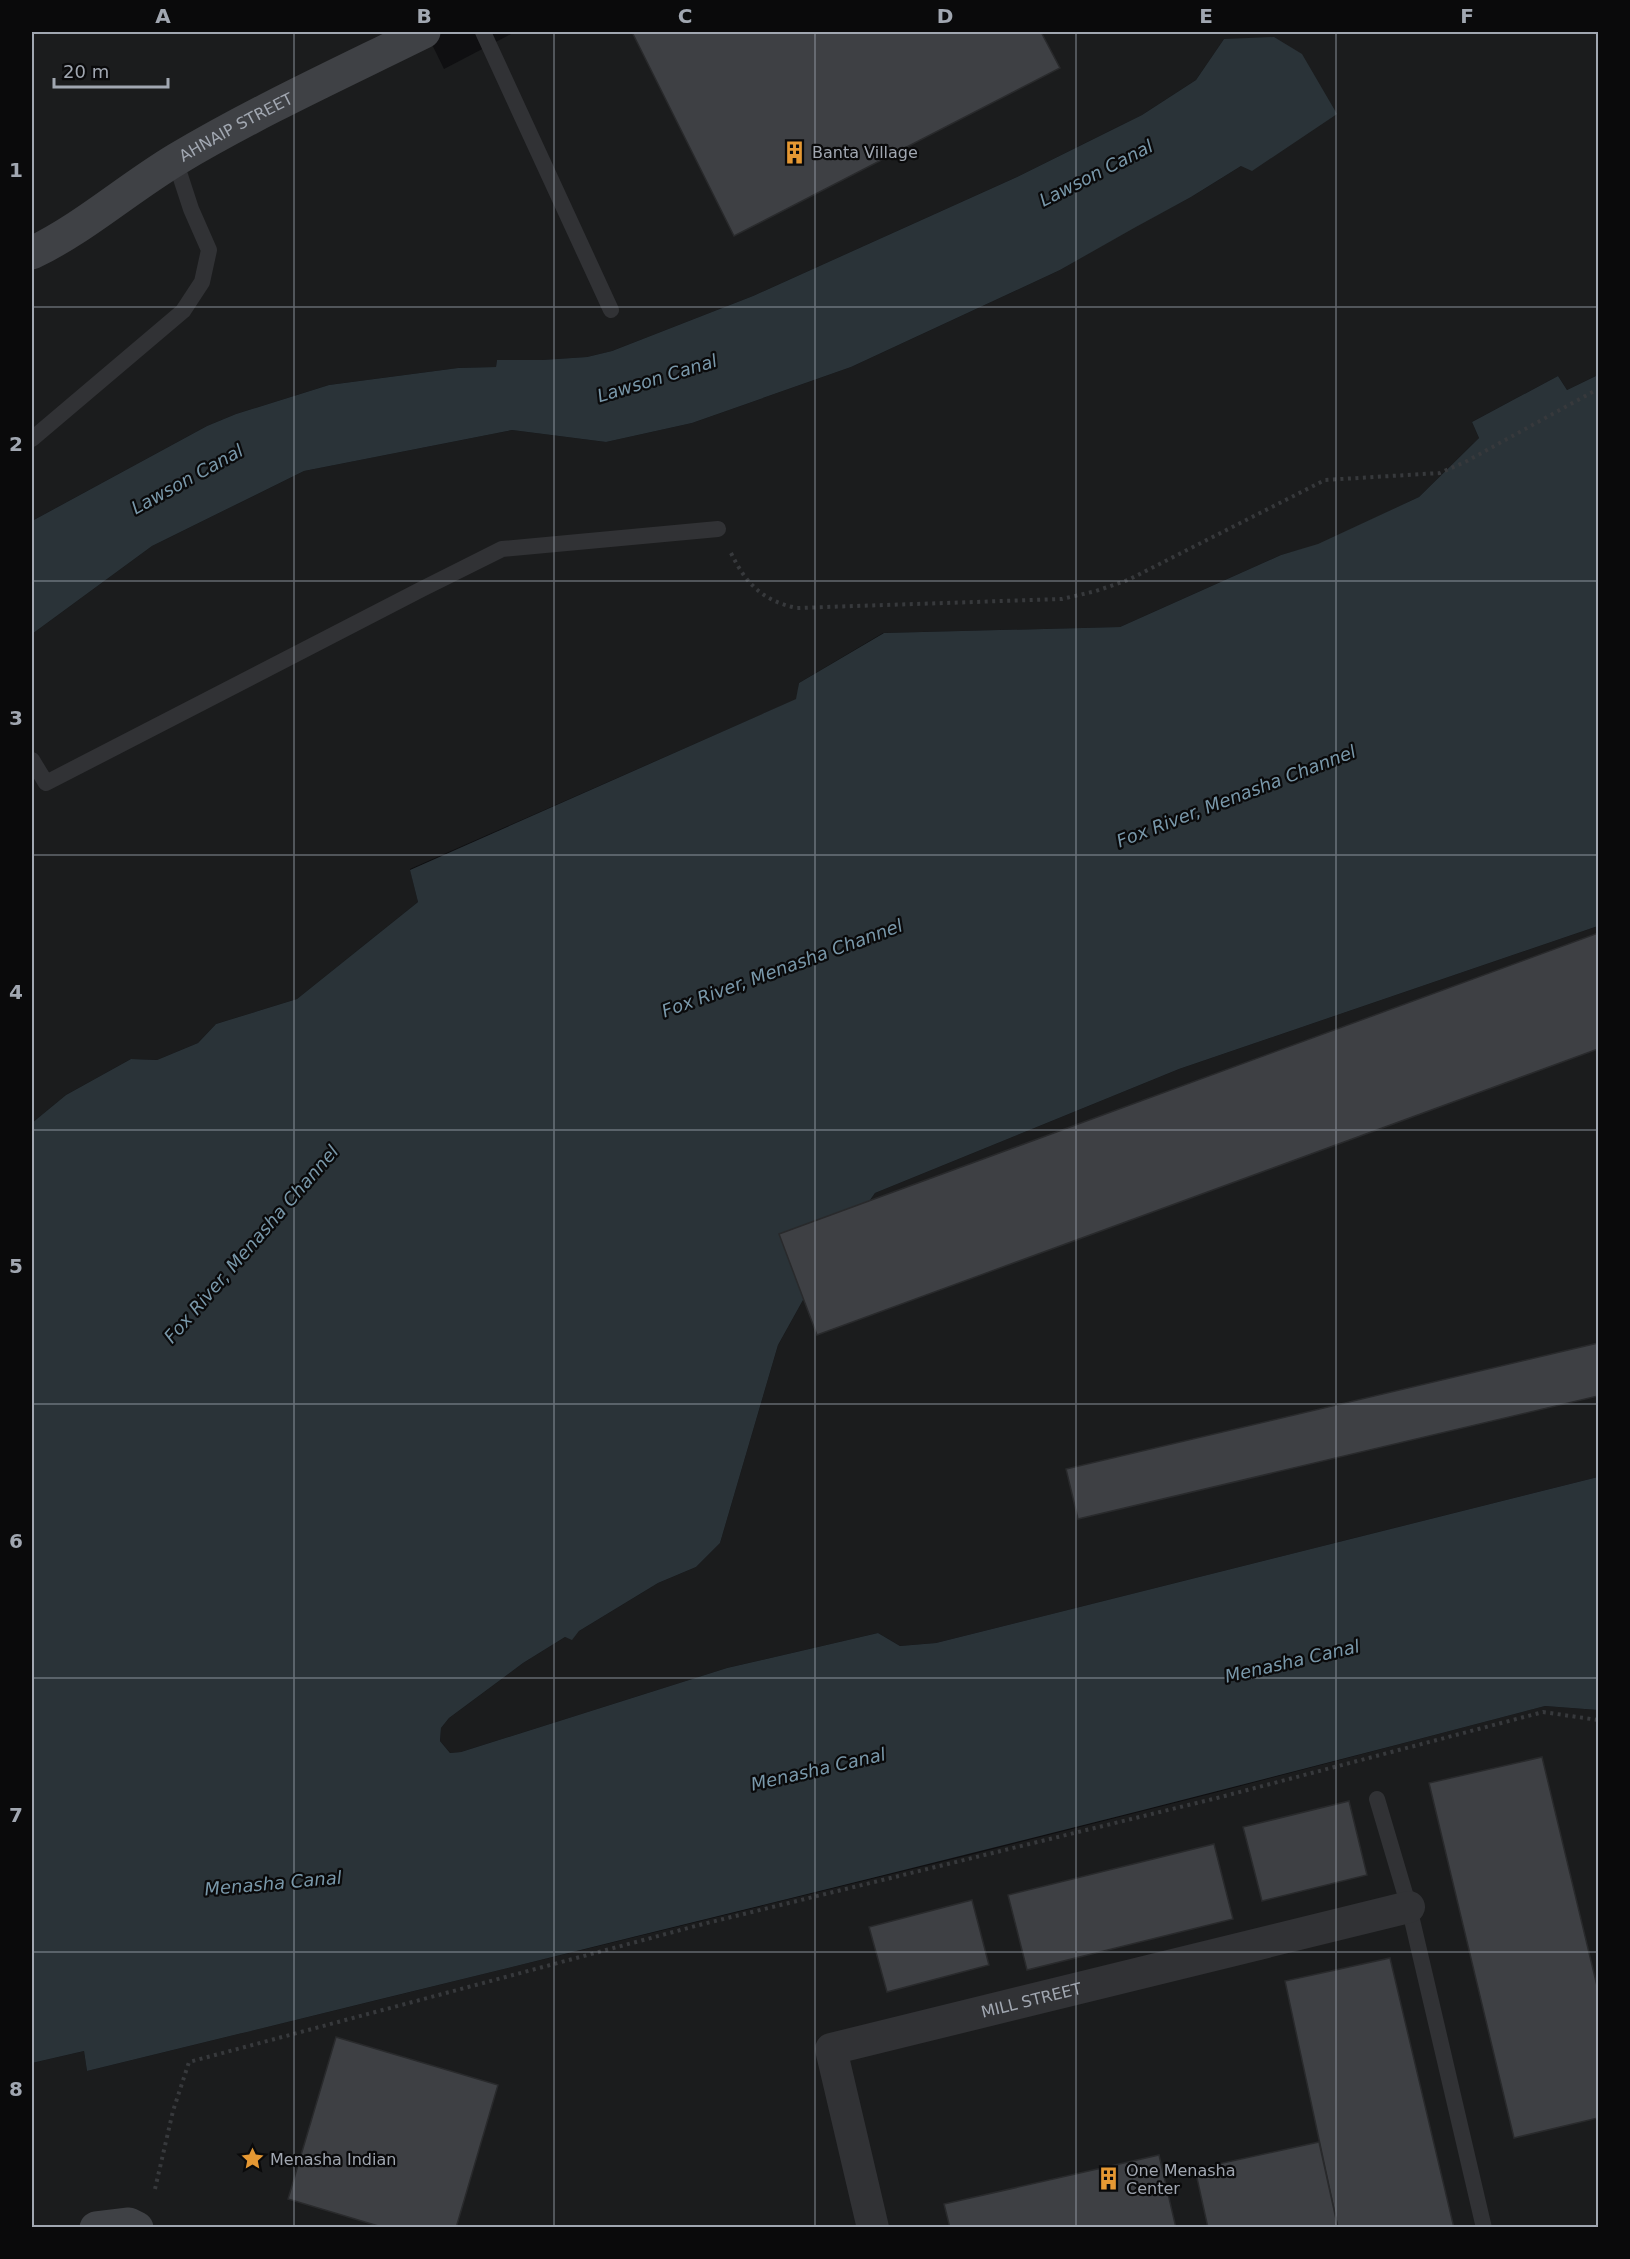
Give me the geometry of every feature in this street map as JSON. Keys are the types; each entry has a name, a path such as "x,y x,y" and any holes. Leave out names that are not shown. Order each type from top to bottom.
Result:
{"main road":[{"name":"AHNAIP STREET","path":"32,274 45,247 175,160 216,136 424,32"},
{"path":"96,2228 129,2224 137,2228"}],"street":[{"name":"MILL STREET","path":"873,2228 831,2049 1409,1907"}],"lane":[{"path":"483,32 611,310"},
{"path":"32,440 183,311 202,282 208,250 191,209 175,160"},
{"path":"32,760 46,783 422,588 502,549 718,529"},
{"path":"1377,1799 1409,1907 1484,2228"}],"path":[{"path":"718,529 742,576 763,594 781,605 798,608 1062,598 1096,591 1128,580 1325,480 1440,473 1467,461 1599,389"},
{"path":"156,2189 173,2112 189,2062 703,1924 1217,1798 1543,1712 1599,1720"}],"shaded area":[{"path":"32,32 426,32 444,69 515,32 1598,32 1598,375 1567,390 1558,376 1472,422 1479,438 1419,497 1318,545 1281,555 1120,627 883,633 799,683 797,699 410,869 418,902 297,999 216,1024 198,1043 157,1060 131,1059 66,1095 32,1123 32,634 152,546 304,471 512,430 606,442 692,423 851,367 1060,270 1191,197 1241,166 1224,39 1196,80 1142,115 1017,177 753,296 612,351 587,357 497,360 496,367 458,368 329,385 236,414 207,426 32,521"},
{"path":"1598,926 1598,1477 936,1643 900,1646 878,1633 727,1668 461,1752 450,1753 440,1741 441,1728 449,1718 523,1663 565,1637 572,1639 579,1631 658,1583 696,1567 720,1543 778,1345 813,1282 875,1193 1179,1069"},
{"path":"1545,1706 1598,1710 1598,2227 32,2227 32,2063 84,2051 87,2071 974,1854"}],"water":[{"name":"Lawson Canal","path":"1274,37 1302,54 1337,114 1252,171 1241,166 1191,197 1060,270 851,367 692,423 606,442 512,430 304,471 152,546 32,634 32,521 207,426 236,414 329,385 458,368 496,367 497,360 587,357 612,351 753,296 1017,177 1142,115 1196,80 1224,39"},
{"path":"1598,375 1598,926 1179,1069 875,1193 813,1282 778,1345 720,1543 696,1567 658,1583 579,1631 572,1640 565,1637 523,1663 449,1718 441,1728 440,1741 450,1753 461,1752 727,1668 878,1633 900,1646 936,1643 1598,1477 1598,1710 1545,1706 999,1846 87,2071 84,2051 32,2063 32,1123 66,1095 131,1059 157,1060 198,1043 216,1024 297,999 418,902 410,870 796,699 799,683 884,633 1120,627 1281,555 1318,544 1419,497 1479,438 1472,422 1558,376 1567,390"}],"building":[{"name":"Banta Village","path":"632,32 1041,32 1060,68 734,236"},
{"path":"1598,933 1598,1049 817,1335 779,1234"},
{"path":"1598,1343 1598,1396 1078,1519 1066,1469"},
{"path":"1542,1757 1598,1990 1598,2118 1514,2138 1429,1783"},
{"path":"1349,1801 1367,1875 1262,1901 1243,1827"},
{"path":"1214,1844 1233,1919 1027,1970 1008,1895"},
{"path":"972,1900 989,1965 887,1992 869,1927"},
{"path":"1390,1958 1454,2228 1338,2228 1285,1981"},
{"path":"336,2037 498,2085 456,2228 385,2228 288,2199"},
{"path":"1319,2142 1338,2228 1208,2228 1195,2169"},
{"name":"One Menasha Center","path":"1159,2155 1176,2228 950,2228 944,2204"}],"place":[{"name":"Banta Village","path":"794,152"},
{"name":"Menasha Indian","path":"252,2159"},
{"name":"One Menasha Center","path":"1108,2179"}],"water label":[{"name":"Fox River, Menasha Channel","path":"1236,796"},
{"name":"Fox River, Menasha Channel","path":"782,968"},
{"name":"Fox River, Menasha Channel","path":"251,1244"},
{"name":"Menasha Canal","path":"1292,1661"},
{"name":"Menasha Canal","path":"818,1769"},
{"name":"Menasha Canal","path":"273,1883"}]}
